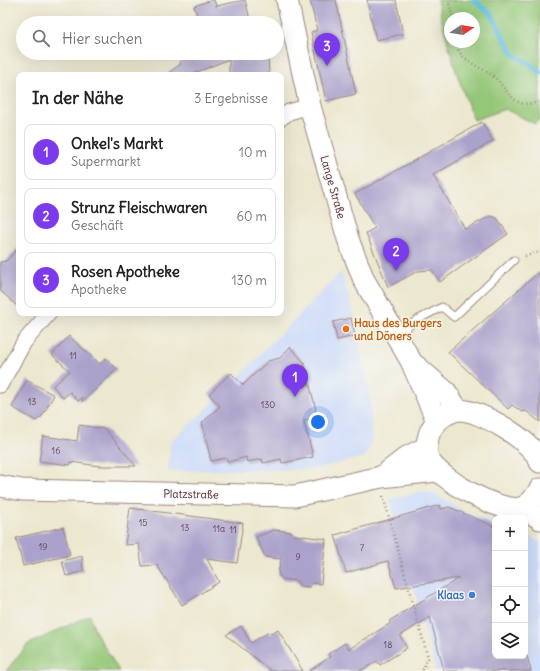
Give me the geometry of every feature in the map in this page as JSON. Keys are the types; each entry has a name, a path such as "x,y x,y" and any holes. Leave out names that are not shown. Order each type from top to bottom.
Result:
{"main road":[{"name":"Lange Straße","path":"287,0 310,106 348,239 364,280 411,361 437,421"},
{"name":"Lange Straße","path":"411,361 446,392 458,410"},
{"path":"536,450 507,430 478,415 458,410 446,414 437,421 428,434 427,447 429,460 437,471 493,504 509,508 523,507 534,498 540,489"},
{"name":"Platzstraße","path":"379,478 407,457 427,447"},
{"name":"Platzstraße","path":"0,486 22,490 295,496 379,478 437,471"},
{"path":"523,507 540,519"}],"street":[{"path":"284,116 289,112 310,106"},
{"path":"0,385 24,342 46,316"}],"lane":[{"path":"396,335 417,320 442,307 454,317 514,260"}],"path":[{"path":"448,0 451,12"},
{"path":"457,48 465,58 495,77 505,91 516,100 523,104 540,102"},
{"path":"379,478 428,658 422,671"}],"shaded area":[{"path":"341,272 352,308 368,383 371,410 371,443 365,457 314,469 168,471 171,441 215,401"},
{"path":"419,492 435,494 467,513 492,523 492,659 528,659 528,534 540,543 540,671 436,671 390,499"}],"green space":[{"path":"437,0 540,0 540,119 535,124 505,109 474,120 449,48 480,48 480,12 444,12 444,28"},
{"path":"90,615 95,631 119,671 6,671 27,645"}],"building":[{"path":"212,0 214,0 216,6 245,0 249,16 197,16 194,6"},
{"path":"310,0 336,0 356,94 326,101 311,32 317,30"},
{"path":"367,0 396,0 403,34 376,40"},
{"path":"180,60 227,60 197,72 169,72 181,64"},
{"path":"229,60 268,60 269,72 229,72"},
{"path":"482,122 493,141 433,175 465,229 491,216 497,218 508,234 440,282 432,270 418,271 388,287 366,233 375,228 355,194"},
{"path":"16,250 16,305 0,290 0,262 6,261"},
{"path":"540,271 540,422 526,411 522,412 512,405 508,409 448,352"},
{"path":"351,318 355,336 337,340 333,322"},
{"path":"69,336 100,364 106,358 117,369 82,402 83,397 78,401 70,392 63,398 53,386 70,371 52,355"},
{"path":"290,347 304,362 316,410 314,411 315,418 304,421 313,457 282,463 281,459 263,463 262,459 247,462 246,457 228,462 226,458 211,461 202,423 220,406 209,394 231,373 243,385 268,361 280,358"},
{"path":"27,380 54,395 42,416 36,421 12,407"},
{"path":"79,425 105,429 136,466 99,466 71,462 70,465 39,461 43,436 77,441"},
{"path":"440,505 441,509 449,507 492,526 492,659 528,659 531,671 444,671 430,617 400,636 407,648 380,665 377,661 360,671 309,671 330,657 328,654 345,643 349,649 391,623 389,621 459,578 396,588 388,561 346,573 335,535"},
{"path":"130,508 243,523 237,563 207,559 219,582 182,605 157,565 142,566 139,544 125,545"},
{"path":"63,527 70,555 23,566 16,538"},
{"path":"274,530 292,532 294,535 326,539 321,584 312,583 309,587 300,586 297,581 282,579 278,574 281,559 265,557 256,537"},
{"path":"82,556 83,571 66,576 62,561"},
{"path":"241,626 251,643 269,632 271,634 278,630 303,671 271,671 226,635"}],"waterway":[{"path":"474,0 491,14 513,54 540,72"}],"place":[{"name":"Rosen Apotheke","path":"327,66"},
{"name":"Strunz Fleischwaren","path":"396,271"},
{"name":"Haus des Burgers und Döners","path":"346,329"},
{"name":"Onkel's Markt","path":"295,397"},
{"name":"Klaas","path":"472,595"}]}
